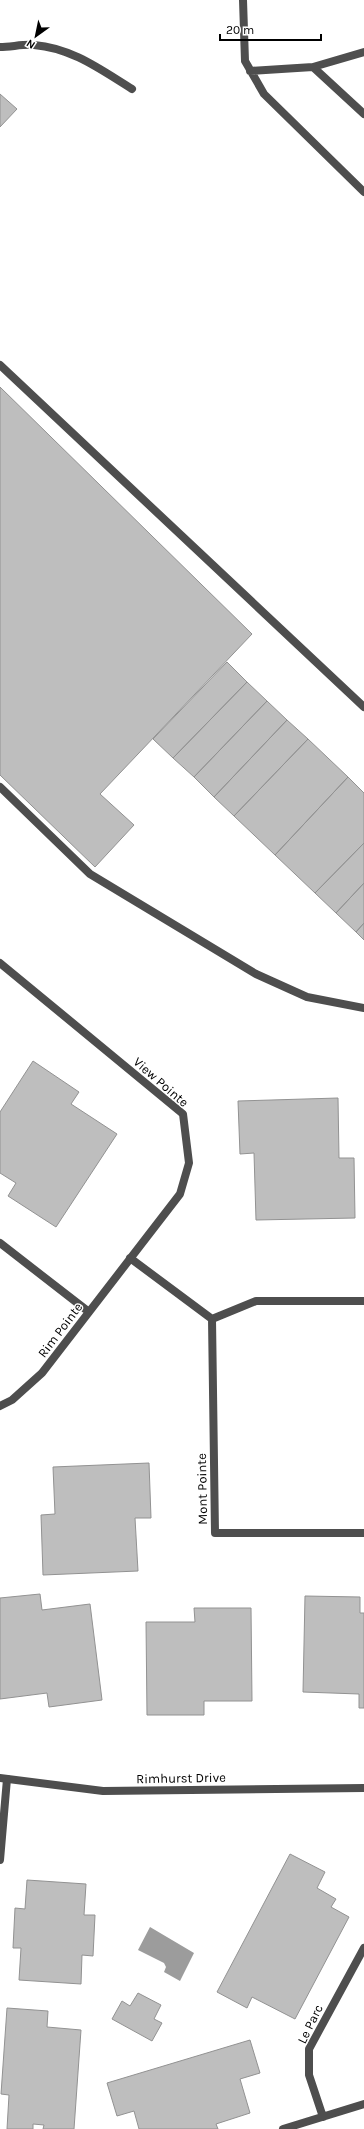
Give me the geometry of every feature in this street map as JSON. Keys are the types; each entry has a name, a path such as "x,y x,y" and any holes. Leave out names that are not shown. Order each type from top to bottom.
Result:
{"street":[{"path":"243,0 245,61 264,94 364,192"},
{"path":"0,47 33,45 59,49 87,60 132,89"},
{"path":"250,71 313,67 364,52"},
{"path":"313,67 364,114"},
{"path":"0,365 364,707"},
{"path":"0,787 90,874 256,974 307,997 364,1008"},
{"name":"View Pointe","path":"0,962 183,1114 189,1163 180,1194 130,1258"},
{"path":"0,1243 89,1312"},
{"path":"130,1258 212,1319 256,1301 364,1300"},
{"name":"Rim Pointe","path":"0,1406 12,1400 42,1373 130,1258"},
{"name":"Mont Pointe","path":"212,1319 215,1533 364,1533"},
{"path":"0,1860 3,1779"},
{"name":"Rimhurst Drive","path":"3,1779 102,1791 364,1788"},
{"name":"Le Parc","path":"323,2116 309,2075 309,2050 364,1948"},
{"path":"283,2129 364,2104"}],"shaded area":[{"path":"150,1927 194,1953 180,1981 164,1972 166,1967 164,1963 138,1950"}],"building":[{"path":"0,94 17,109 0,127"},
{"path":"0,387 252,634 100,794 134,825 95,867 0,775"},
{"path":"227,662 247,682 173,758 153,739"},
{"path":"247,682 267,701 194,777 173,758"},
{"path":"267,701 287,720 214,797 194,777"},
{"path":"287,720 308,739 234,816 214,797"},
{"path":"308,739 348,777 275,855 234,816"},
{"path":"348,777 364,793 364,843 315,893 275,855"},
{"path":"364,843 364,883 336,913 315,893"},
{"path":"364,883 364,923 356,932 336,913"},
{"path":"364,923 364,940 356,932"},
{"path":"33,1061 79,1092 71,1104 117,1134 56,1227 8,1196 16,1183 0,1173 0,1112"},
{"path":"338,1098 339,1158 354,1158 355,1218 256,1220 254,1153 240,1154 238,1101"},
{"path":"149,1463 151,1518 135,1518 138,1571 43,1575 41,1515 55,1514 53,1467"},
{"path":"40,1594 42,1610 90,1604 102,1700 49,1707 47,1693 0,1699 0,1598"},
{"path":"305,1596 360,1597 360,1613 364,1613 364,1708 359,1708 359,1694 303,1692"},
{"path":"194,1608 251,1608 252,1701 204,1701 204,1715 147,1715 146,1622 195,1622"},
{"path":"290,1854 325,1872 317,1888 336,1899 331,1907 349,1917 295,2019 252,1997 247,2008 217,1992"},
{"path":"27,1880 86,1884 84,1915 95,1915 93,1956 82,1955 81,1984 19,1980 21,1948 13,1948 15,1908 25,1909"},
{"path":"138,1993 161,2005 154,2019 162,2023 152,2041 112,2019 122,2001 130,2006"},
{"path":"7,2008 48,2011 47,2027 81,2030 74,2129 43,2129 44,2125 33,2124 33,2129 7,2129 9,2095 1,2094"},
{"path":"250,2040 260,2073 240,2079 250,2113 216,2124 218,2129 139,2129 134,2111 117,2116 107,2083"}]}
